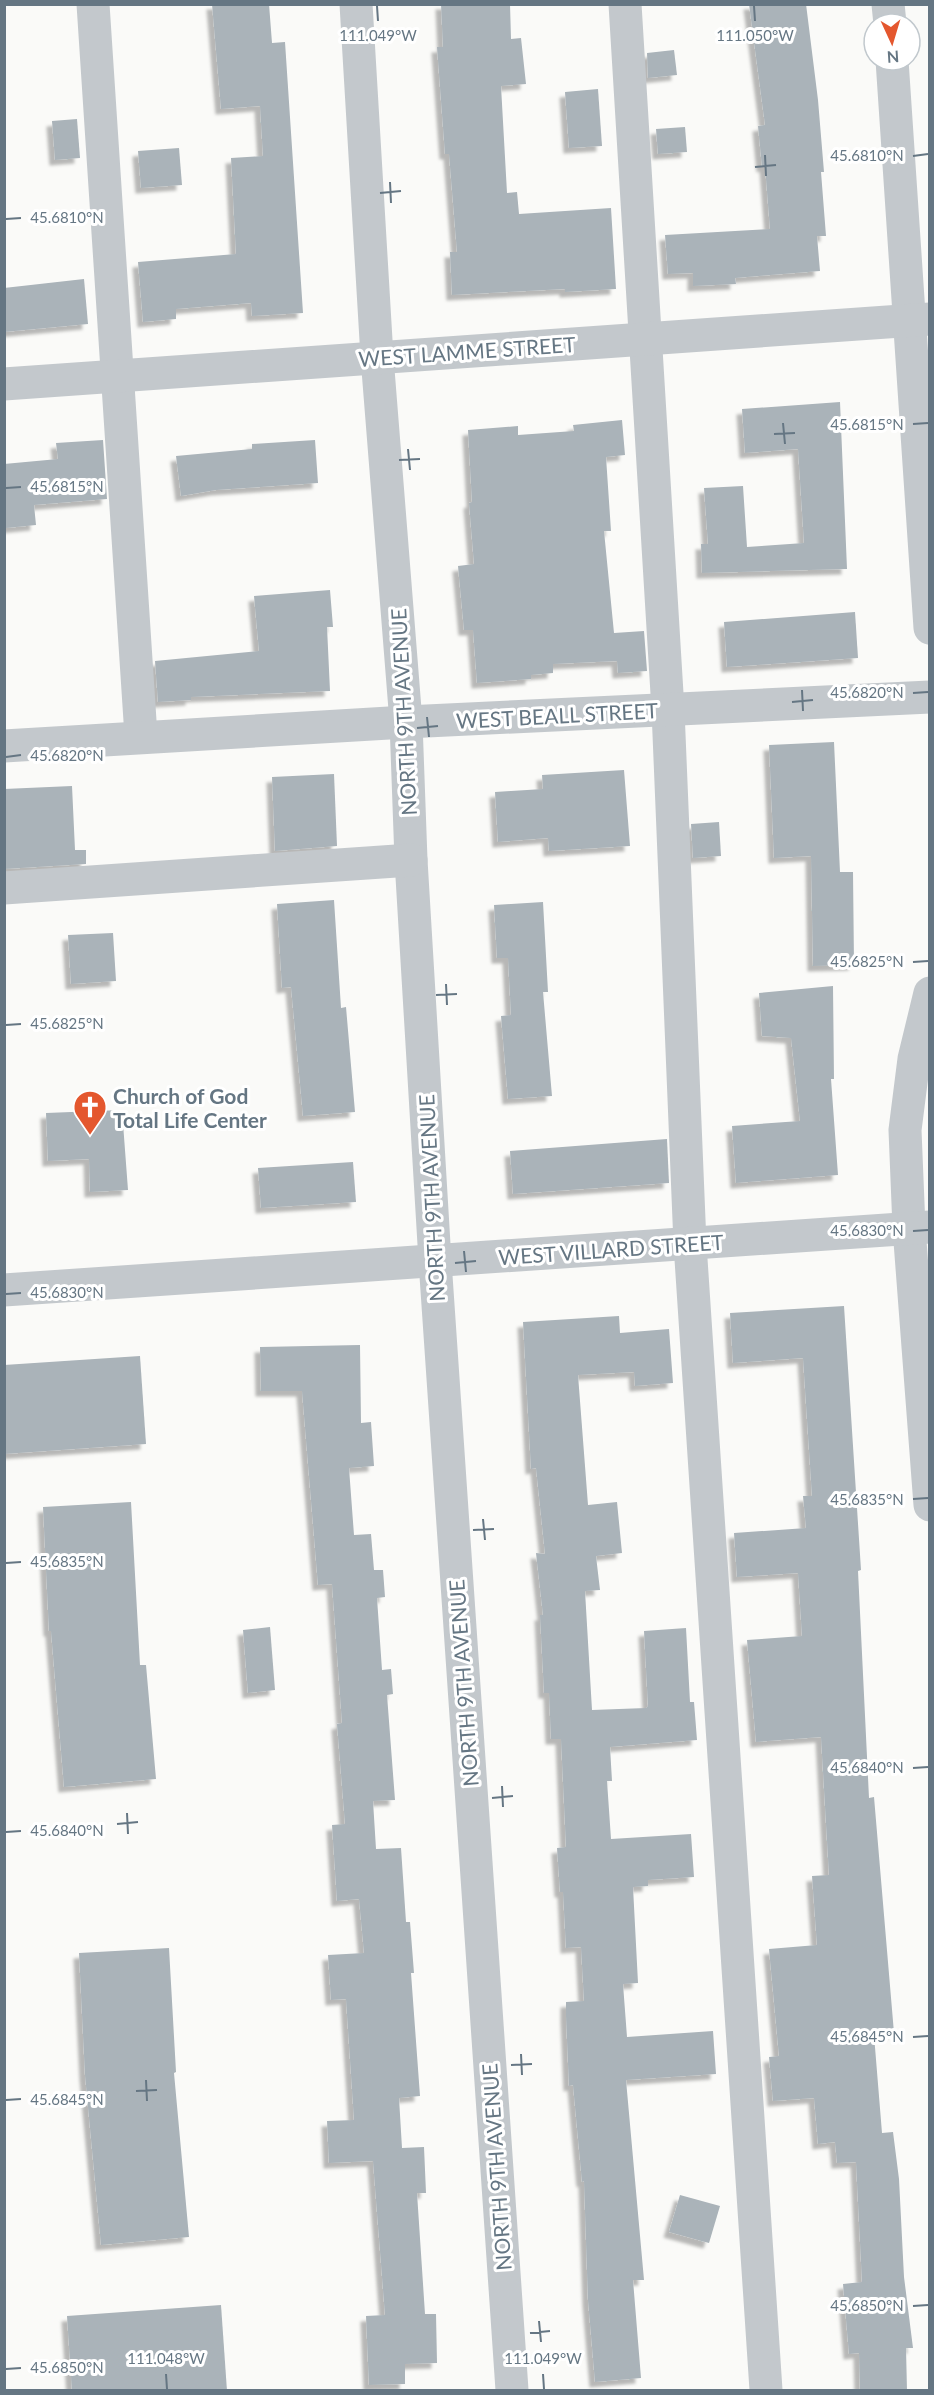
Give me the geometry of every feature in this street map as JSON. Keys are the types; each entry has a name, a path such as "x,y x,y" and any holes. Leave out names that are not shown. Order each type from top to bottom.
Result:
{"street":[{"path":"93,4 141,736"},
{"name":"NORTH 9TH AVENUE","path":"356,4 377,357 406,722 411,860 435,1261 512,2391"},
{"path":"625,4 668,710 690,1244 765,2391"},
{"path":"893,72 919,320 930,628"},
{"name":"WEST LAMME STREET","path":"4,384 919,320"},
{"name":"WEST BEALL STREET","path":"4,746 141,736 930,697"},
{"path":"4,888 411,860"},
{"path":"930,993 914,1059 905,1130 919,1228 930,1505"},
{"name":"WEST VILLARD STREET","path":"4,1290 919,1228"}],"building":[{"path":"212,4 269,4 272,43 285,42 303,313 252,316 251,303 176,309 176,319 143,322 138,262 236,254 231,158 263,156 260,106 221,109"},
{"path":"441,4 510,4 511,39 521,38 526,84 501,86 507,193 517,192 519,214 611,208 616,289 565,292 565,289 452,295 450,252 457,252 449,154 445,154 437,47 443,47"},
{"path":"749,4 806,4 824,172 821,172 826,236 817,236 820,271 735,278 736,284 693,286 693,273 668,274 665,235 770,229 765,166 762,167 758,126 765,125"},
{"path":"674,50 677,75 648,78 647,53"},
{"path":"598,89 602,146 569,148 565,92"},
{"path":"77,119 80,158 55,160 52,121"},
{"path":"685,127 687,152 658,154 656,129"},
{"path":"179,148 182,185 141,188 138,151"},
{"path":"84,279 88,324 4,332 4,288"},
{"path":"840,402 847,569 702,573 701,544 708,544 704,488 743,486 747,547 804,543 798,449 745,453 742,409"},
{"path":"622,420 625,455 606,457 611,531 604,531 614,633 644,631 647,671 618,673 617,661 553,664 553,673 531,675 531,679 477,683 473,630 464,630 458,566 474,564 469,503 472,502 468,430 518,426 518,435 574,431 573,425"},
{"path":"103,440 107,499 34,505 36,525 6,528 4,464 58,459 56,443"},
{"path":"315,440 318,483 216,490 181,496 176,456 252,449 252,444"},
{"path":"330,590 333,627 327,627 330,691 191,697 191,700 158,702 155,661 259,651 254,596"},
{"path":"855,612 858,658 727,667 724,622"},
{"path":"834,742 840,872 853,872 854,965 813,966 811,856 774,858 769,745"},
{"path":"624,770 630,846 549,851 548,838 498,842 495,792 543,789 542,775"},
{"path":"334,774 337,846 275,851 272,777"},
{"path":"72,786 75,850 86,850 86,864 4,869 4,789"},
{"path":"719,822 721,856 693,858 691,824"},
{"path":"334,900 341,1008 346,1007 355,1112 303,1116 291,987 282,988 277,904"},
{"path":"543,902 548,992 543,992 552,1096 508,1099 501,1016 511,1015 508,958 497,958 494,905"},
{"path":"113,933 116,981 71,984 68,935"},
{"path":"833,986 834,1079 831,1079 838,1175 736,1183 732,1126 800,1121 791,1038 762,1036 759,993"},
{"name":"Church of God Total Life Center","path":"122,1110 128,1190 90,1192 89,1159 48,1161 46,1113"},
{"path":"667,1139 669,1183 513,1194 510,1151"},
{"path":"353,1162 356,1202 261,1208 258,1168"},
{"path":"844,1306 861,1570 858,1571 869,1798 874,1797 894,2033 874,2035 882,2133 893,2132 899,2179 904,2277 913,2348 906,2348 907,2391 860,2391 859,2353 849,2354 843,2284 862,2282 856,2162 837,2163 835,2142 818,2144 814,2098 773,2101 769,2057 779,2056 769,1949 817,1945 812,1876 829,1875 821,1737 756,1742 747,1640 802,1636 798,1573 737,1577 734,1533 806,1528 803,1496 812,1496 803,1358 733,1363 730,1313"},
{"path":"619,1316 620,1333 669,1329 673,1383 635,1386 634,1372 578,1375 588,1505 617,1502 622,1553 596,1556 600,1590 585,1591 592,1710 646,1708 648,1706 644,1631 686,1628 690,1702 694,1702 697,1740 610,1747 612,1781 607,1781 611,1839 691,1834 694,1877 648,1880 648,1886 633,1887 638,1983 623,1984 627,2037 713,2031 716,2074 626,2080 644,2280 633,2280 641,2378 595,2382 588,2300 584,2181 582,2182 573,2085 569,2086 566,2016 566,2002 584,2001 581,1947 566,1948 563,1892 560,1892 557,1848 566,1847 561,1739 551,1739 549,1693 544,1693 540,1615 543,1615 536,1553 545,1554 536,1468 531,1469 523,1322"},
{"path":"360,1345 361,1423 371,1422 374,1466 349,1468 354,1535 371,1534 374,1570 383,1570 385,1597 377,1598 382,1670 391,1669 393,1694 387,1695 395,1800 373,1801 376,1849 401,1848 406,1922 410,1922 414,1973 411,1973 420,2096 399,2098 402,2148 424,2147 426,2193 417,2193 425,2314 436,2314 437,2363 405,2364 405,2384 369,2385 366,2316 385,2315 373,2161 329,2163 327,2121 354,2120 346,1999 331,2000 328,1955 364,1953 359,1899 337,1901 332,1825 345,1824 337,1724 342,1723 332,1584 318,1585 302,1391 261,1391 260,1347"},
{"path":"140,1356 146,1444 4,1454 4,1365"},
{"path":"131,1502 140,1665 146,1665 156,1779 64,1787 51,1631 49,1631 43,1507"},
{"path":"270,1627 275,1690 248,1693 243,1630"},
{"path":"169,1948 176,2072 174,2073 189,2237 101,2245 85,2075 79,1953"},
{"path":"680,2195 720,2206 709,2243 669,2232"},
{"path":"221,2305 227,2391 72,2391 67,2316"}],"place":[{"name":"Church of God Total Life Center","path":"90,1136"}]}
